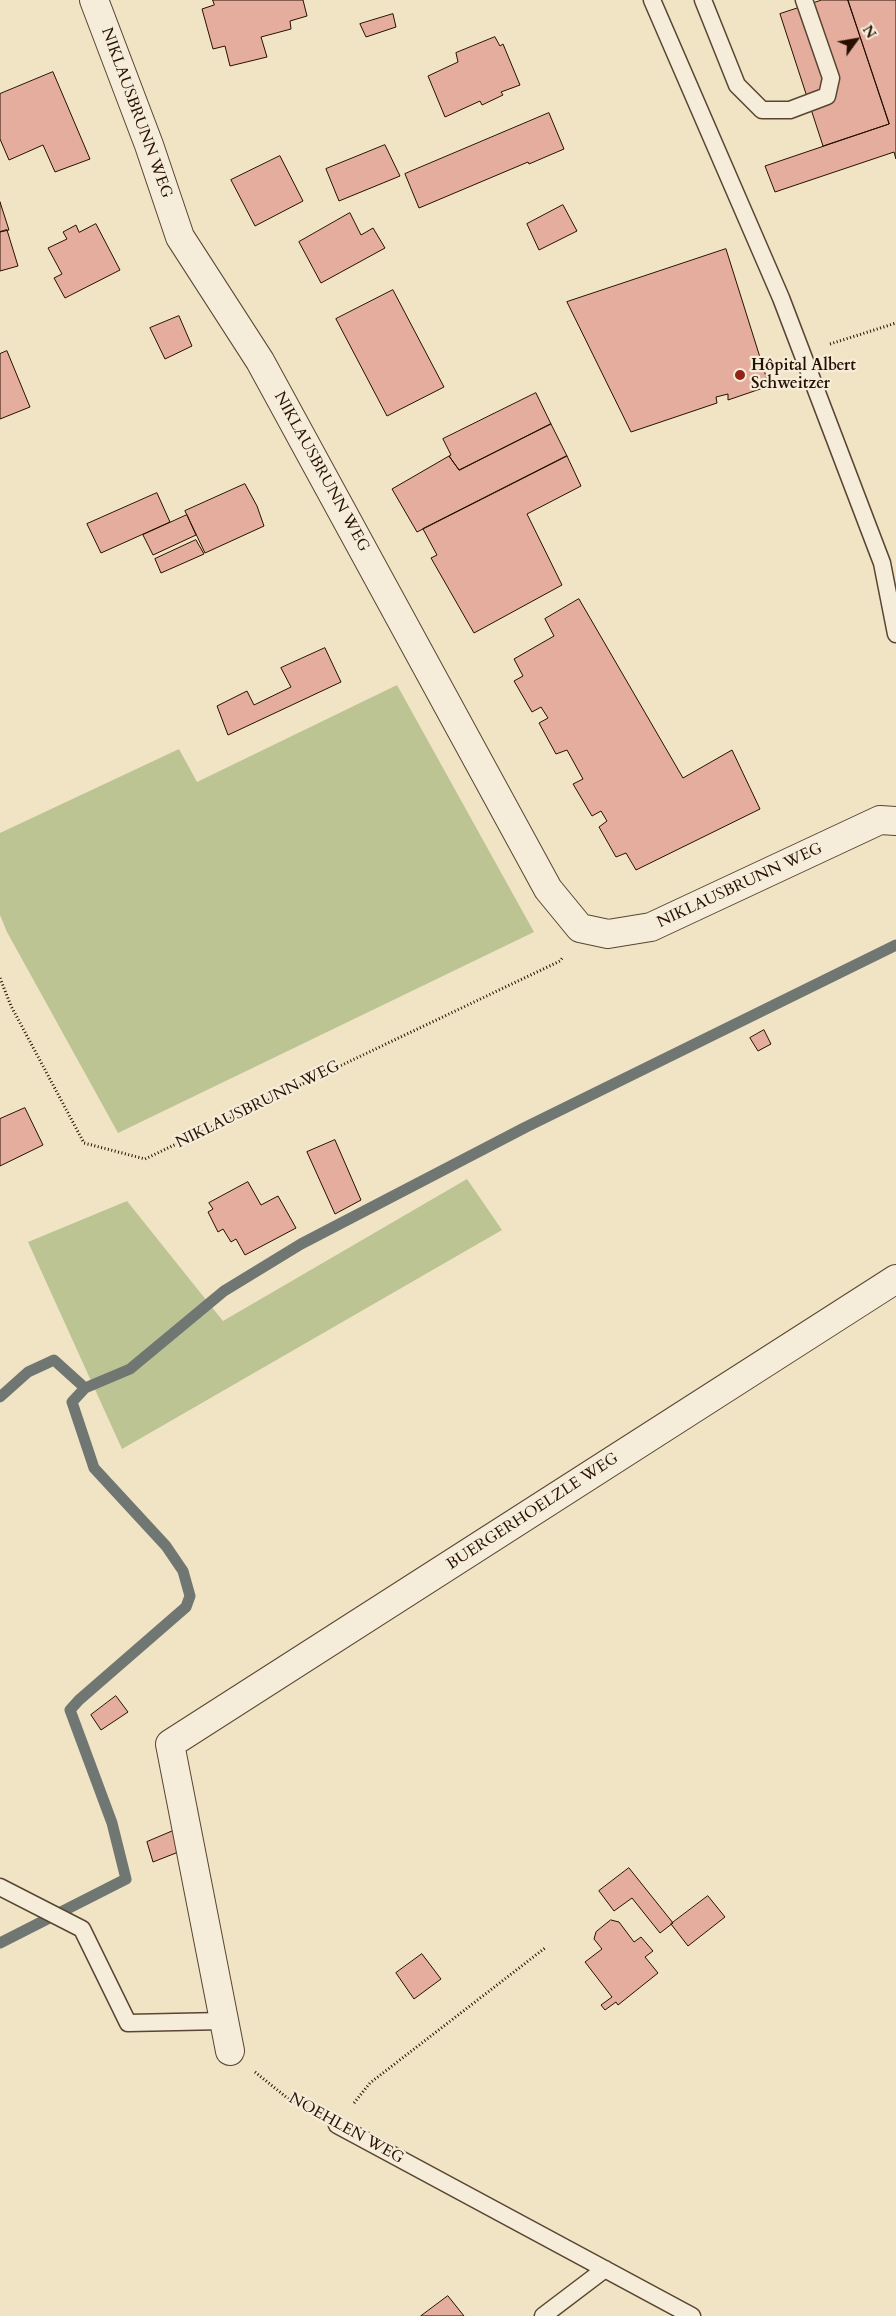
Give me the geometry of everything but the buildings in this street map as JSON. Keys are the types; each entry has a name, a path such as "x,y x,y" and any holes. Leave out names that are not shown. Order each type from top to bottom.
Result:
{"street":[{"name":"NIKLAUSBRUNN WEG","path":"94,0 180,237 260,361 548,890 580,928 608,934 651,927 880,820 896,821"},
{"name":"BUERGERHOELZLE WEG","path":"223,2021 170,1744 896,1280"},
{"path":"223,2021 230,2051"}],"lane":[{"path":"652,0 781,298 882,563 896,634"},
{"path":"703,0 737,85 762,110 790,110 827,96 831,78 804,0"},
{"path":"0,1887 82,1929 128,2023 223,2021"},
{"name":"NOEHLEN WEG","path":"336,2124 692,2316"},
{"path":"543,2316 605,2269"}],"path":[{"path":"802,353 896,324"},
{"name":"NIKLAUSBRUNN WEG","path":"0,978 11,1006 84,1143 145,1159 560,961 580,928"},
{"path":"336,2124 370,2082 545,1948"},
{"name":"NOEHLEN WEG","path":"230,2051 291,2101 336,2124"}],"green space":[{"path":"397,685 534,932 118,1133 7,932 0,915 0,833 179,749 197,782"},
{"path":"467,1179 502,1230 122,1449 28,1242 127,1201 223,1321"}],"waterway":[{"path":"0,1397 28,1372 54,1360 85,1388 130,1369 224,1291 301,1244 526,1127 896,945"},
{"path":"0,1943 126,1879 112,1823 70,1710 79,1700 186,1607 190,1596 183,1571 166,1546 94,1468 72,1402 85,1388"}],"place":[{"name":"Hôpital Albert Schweitzer","path":"740,375"}]}
